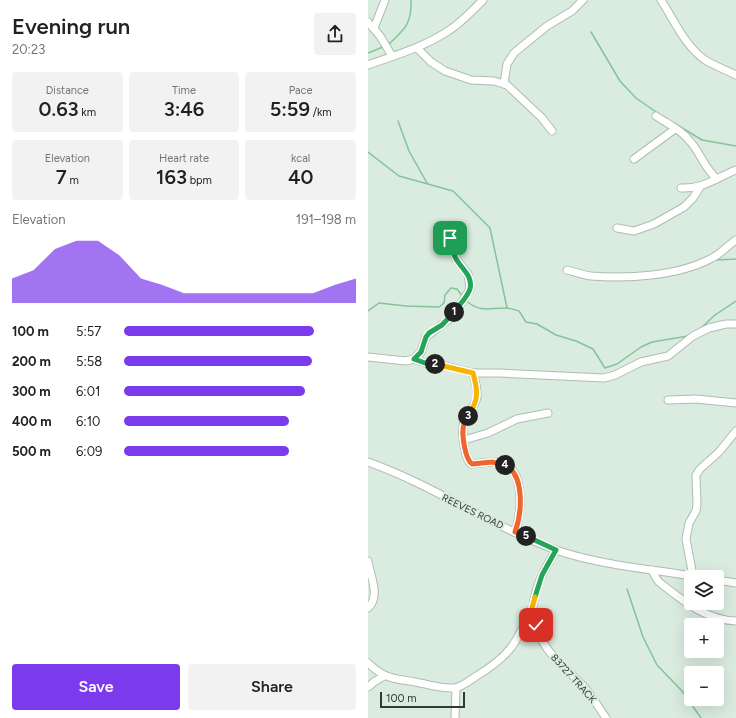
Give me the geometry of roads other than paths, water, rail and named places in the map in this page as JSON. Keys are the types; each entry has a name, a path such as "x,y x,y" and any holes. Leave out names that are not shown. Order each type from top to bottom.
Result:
{"street":[{"path":"374,28 385,0"},
{"path":"368,65 417,48 450,30 483,0"},
{"path":"504,84 507,64 514,53 547,26 572,11 583,0"},
{"path":"661,0 696,51 705,59 736,75"},
{"path":"368,22 387,45 392,56"},
{"path":"417,48 432,62 446,72 471,80 494,81 507,85 542,118 552,131"},
{"path":"656,116 688,138 695,147 706,167 717,179"},
{"path":"634,160 675,129"},
{"path":"681,188 700,187 736,170"},
{"path":"617,228 634,231 654,224 684,207 693,198 700,187"},
{"path":"368,357 406,361 414,359 421,352 426,337 448,320 462,302 470,289 468,274 456,259 451,246 450,238"},
{"path":"567,270 589,275 614,278 661,274 683,269 711,259 736,240"},
{"path":"414,359 425,363 442,365 473,373 596,378 611,376 641,362 668,356 693,336 709,328 726,324 736,324"},
{"path":"473,373 477,396 474,407 464,424 464,440 467,458 470,463 492,462 510,468 514,472 518,484 520,504 520,517 515,532"},
{"path":"668,400 696,399 736,403"},
{"path":"464,440 488,433 517,419 548,413"},
{"path":"693,570 686,539 689,523 696,510 697,504 696,475 700,469 719,452 736,431"},
{"name":"REEVES ROAD","path":"368,462 394,472 515,532 556,550 585,558 684,575"},
{"name":"83727 TRACK","path":"556,550 539,583 532,608 537,630 543,644 565,670 585,688 606,718"},
{"path":"368,561 374,595 373,602 368,608"},
{"path":"652,570 659,582 697,610 718,619 736,621"},
{"path":"724,581 736,583"},
{"path":"368,663 384,676 440,687 456,688 497,663 507,654 520,635 532,608"},
{"path":"368,687 384,676"},
{"path":"455,718 456,688"}],"waterway":[{"path":"389,44 403,30 409,20 411,0"},
{"path":"591,32 620,81 636,98 659,114"},
{"path":"368,53 383,47"},
{"path":"398,121 409,151 427,183"},
{"path":"674,123 702,140 736,146"},
{"path":"368,152 399,176 453,191 490,228 507,308"},
{"path":"716,260 736,259"},
{"path":"368,311 379,303 439,307 444,303 445,295 451,288 457,289 463,297"},
{"path":"466,301 476,307 481,308 508,308 519,311 526,322 537,324 556,335 576,341 593,349 605,368 617,364 641,347 652,342 688,336"},
{"path":"700,329 715,315 736,301"},
{"path":"627,589 643,637 657,665 682,691 701,718"}]}
